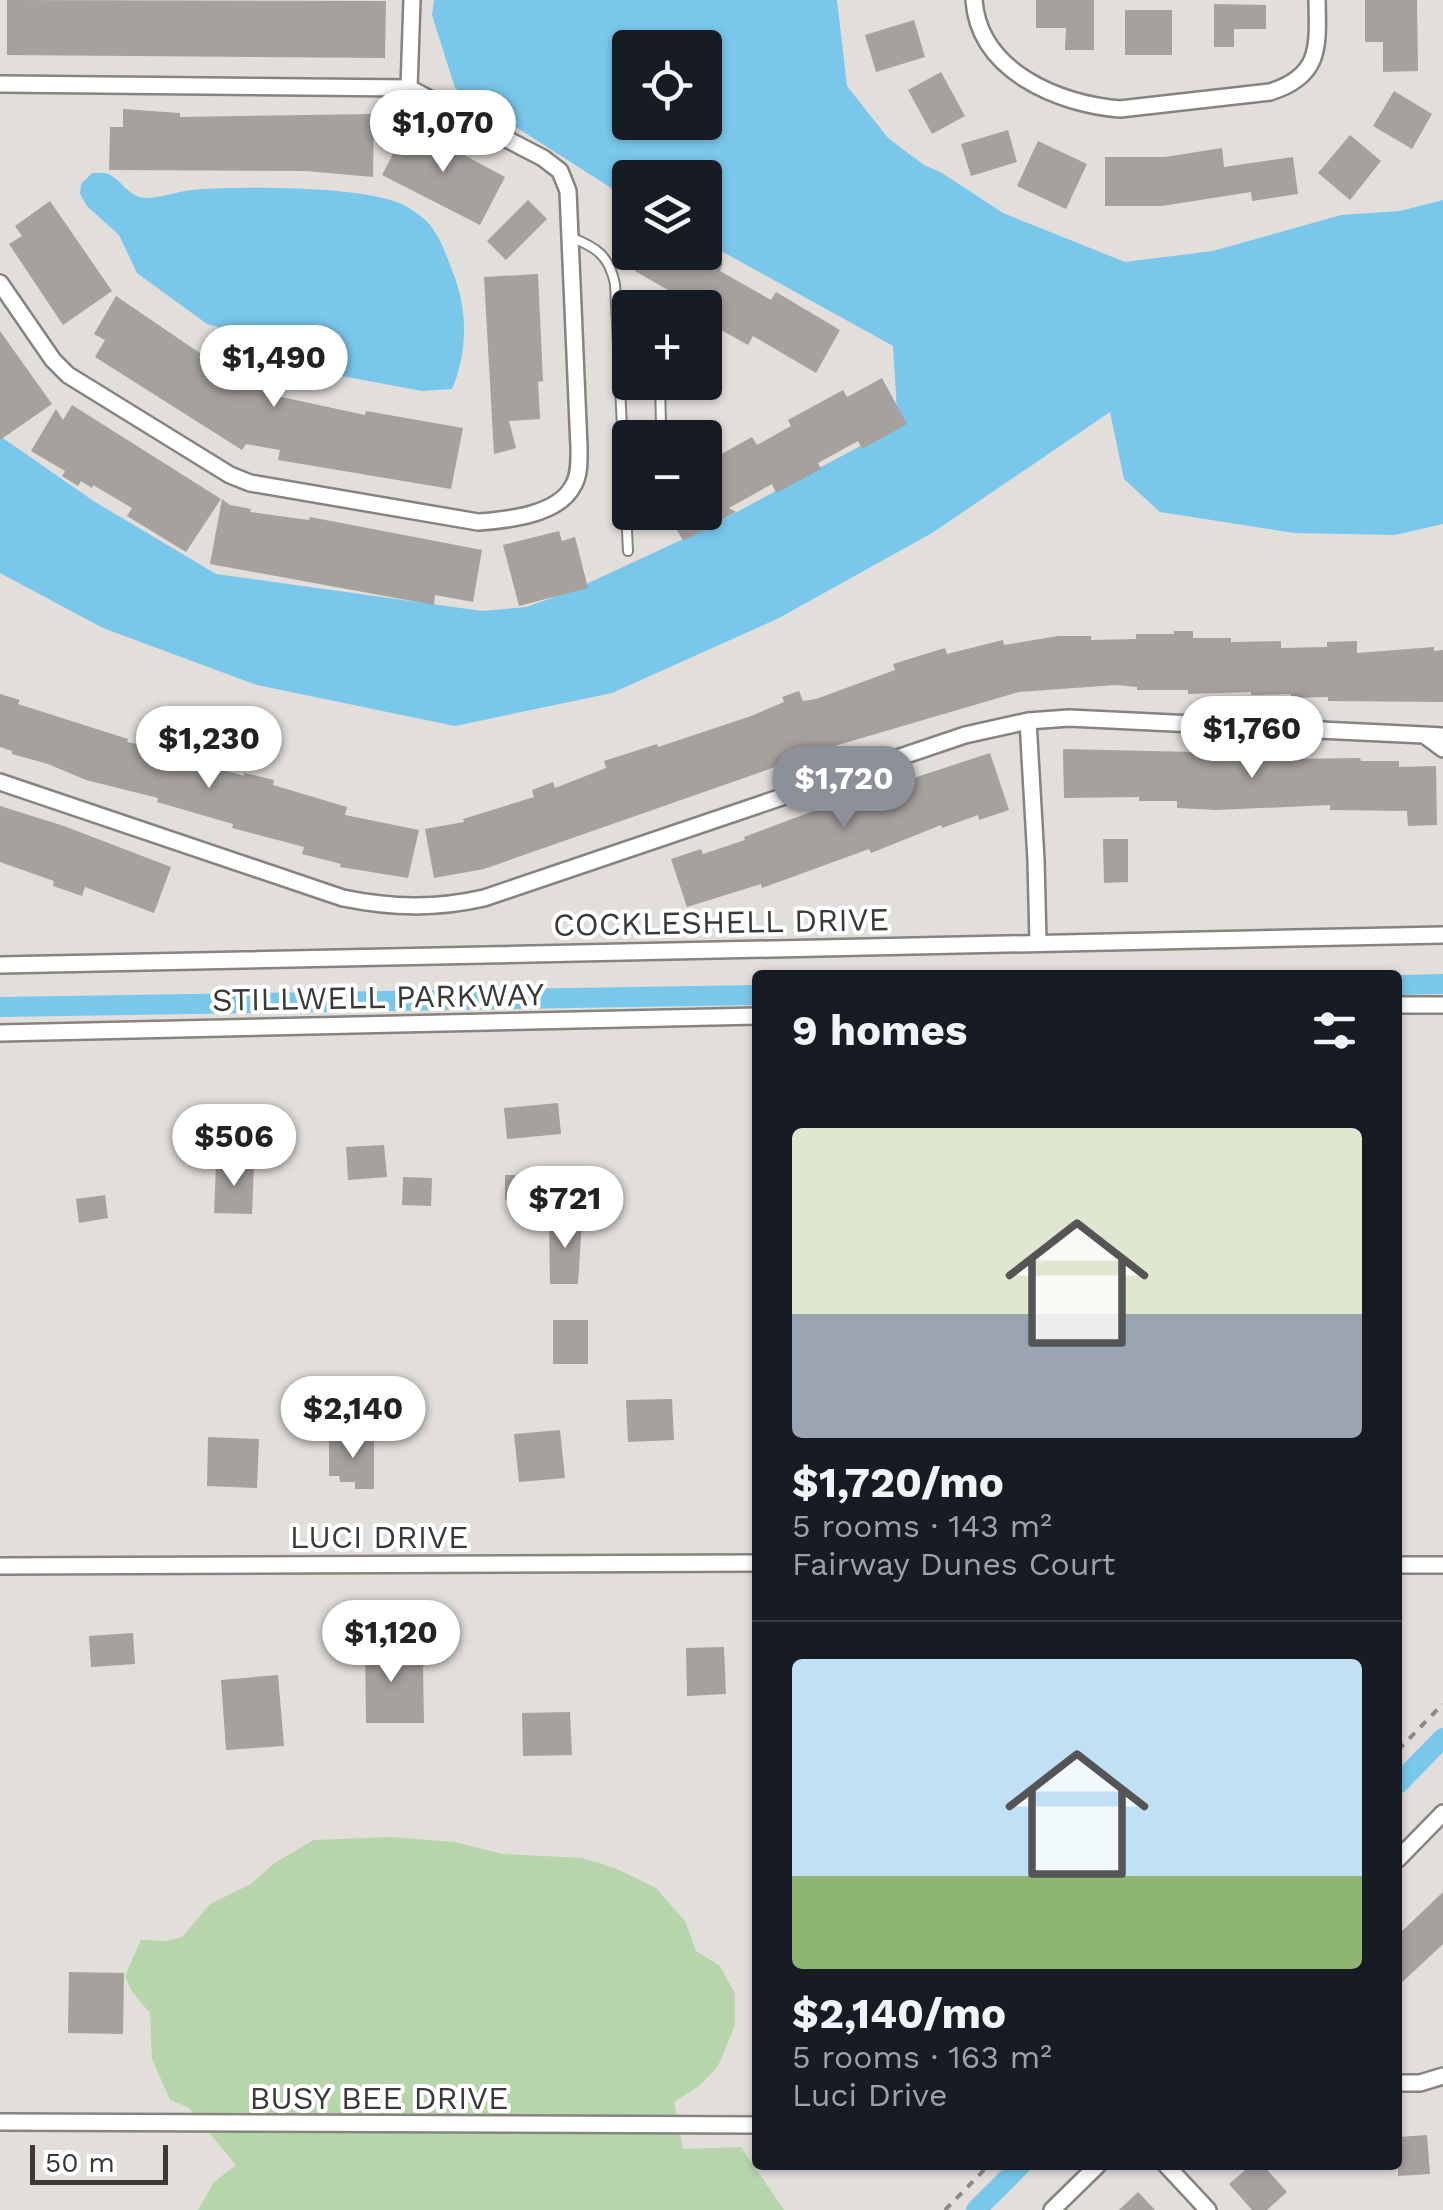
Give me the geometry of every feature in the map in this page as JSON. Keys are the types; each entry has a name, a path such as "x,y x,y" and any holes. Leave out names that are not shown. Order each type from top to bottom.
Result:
{"street":[{"path":"409,88 412,0"},
{"path":"974,0 988,46 1004,63 1059,96 1120,109 1270,92 1291,85 1308,71 1315,53 1317,0"},
{"path":"0,84 409,88 544,158 560,171 568,192 579,466 574,486 560,502 500,520 457,519 250,483 230,475 68,375 53,360 0,283"},
{"path":"0,782 343,898 397,907 425,907 484,898 965,735 1028,722 1069,718 1443,736"},
{"path":"1028,722 1038,943"},
{"path":"1424,735 1443,749"},
{"name":"COCKLESHELL DRIVE","path":"0,965 1443,935"},
{"path":"1402,1006 1443,1005"},
{"name":"STILLWELL PARKWAY","path":"0,1033 752,1016"},
{"name":"LUCI DRIVE","path":"0,1566 752,1564"},
{"path":"1402,1565 1443,1565"},
{"path":"1402,1855 1443,1813"},
{"path":"1402,2082 1443,2076"},
{"name":"BUSY BEE DRIVE","path":"0,2122 752,2126"},
{"path":"1052,2210 1093,2170"},
{"path":"1171,2170 1208,2210"}],"lane":[{"path":"570,237 592,246 611,264 613,290"},
{"path":"620,400 628,551"}],"path":[{"path":"1402,1746 1443,1704"},
{"path":"945,2210 984,2170"}],"green space":[{"path":"392,1837 455,1842 503,1854 582,1858 656,1888 685,1921 696,1951 720,1966 735,1994 735,2025 718,2066 699,2086 674,2102 683,2149 741,2147 752,2170 757,2170 784,2210 198,2210 214,2182 236,2165 188,2107 170,2100 152,2059 150,2013 132,1992 125,1976 141,1940 182,1937 210,1904 251,1884 273,1864 314,1840"}],"water":[{"path":"434,0 837,0 847,86 888,138 1003,213 1125,262 1213,251 1341,215 1400,211 1443,200 1443,524 1395,535 1294,533 1160,512 1124,479 1110,412 932,533 779,618 612,693 455,726 257,685 103,628 0,573 0,436 95,502 216,574 482,611 526,607 569,592 703,530 722,530 722,520 898,426 893,346 722,251 722,160 612,160 612,188 455,88 432,15"},
{"path":"92,173 108,174 135,195 146,198 191,190 295,188 377,197 411,209 439,238 461,300 463,345 452,389 422,391 299,368 273,357 237,332 207,324 137,273 119,235 87,206 80,194 81,184"}],"building":[{"path":"7,0 386,1 385,58 7,55"},
{"path":"1036,0 1094,0 1094,50 1065,50 1066,28 1036,28"},
{"path":"1365,0 1417,0 1418,71 1383,72 1383,42 1365,42"},
{"path":"1214,4 1266,5 1266,29 1234,29 1234,47 1214,47"},
{"path":"1125,10 1172,10 1172,55 1125,55"},
{"path":"914,20 925,57 876,72 865,35"},
{"path":"941,72 965,116 932,134 908,90"},
{"path":"1394,91 1432,114 1412,149 1373,126"},
{"path":"123,109 180,113 180,117 374,114 373,177 306,171 109,170 110,127 123,127"},
{"path":"408,125 505,177 480,225 382,175"},
{"path":"1008,130 1017,162 971,176 961,144"},
{"path":"1350,135 1381,161 1350,200 1318,173"},
{"path":"1038,141 1087,164 1066,209 1017,186"},
{"path":"1222,148 1224,167 1293,157 1298,194 1252,201 1251,192 1162,206 1105,206 1105,157 1165,157"},
{"path":"528,200 547,219 506,260 487,241"},
{"path":"50,201 112,291 63,325 9,244 22,236 15,226"},
{"path":"720,270 771,300 776,292 840,330 816,373 753,336 748,345 722,330 722,290 668,290 635,271"},
{"path":"538,274 543,381 538,382 540,419 509,421 516,448 494,454 484,277"},
{"path":"116,296 207,358 272,395 365,415 366,411 463,428 451,489 278,460 280,450 246,444 242,450 95,357 105,340 94,334"},
{"path":"0,331 52,404 0,440"},
{"path":"882,378 907,424 862,449 858,441 818,463 821,469 776,493 772,484 729,508 736,512 722,520 722,454 752,437 757,445 791,426 788,420 843,390 847,397"},
{"path":"72,405 221,499 186,552 127,516 132,508 93,485 92,488 81,481 78,486 62,476 65,471 31,451 56,409 63,420"},
{"path":"222,499 230,505 251,509 250,512 309,520 310,517 482,550 473,602 435,595 434,605 210,564"},
{"path":"677,530 703,530 683,541"},
{"path":"559,531 562,541 575,537 588,588 519,606 503,545"},
{"path":"1193,631 1193,638 1231,638 1231,642 1281,641 1281,648 1327,647 1327,642 1357,641 1357,653 1434,647 1434,651 1443,650 1443,702 1328,701 1328,697 1291,698 1291,694 1251,692 1188,694 1188,690 1137,690 1116,685 1019,692 838,745 484,869 434,878 425,829 464,822 463,819 534,797 532,790 553,782 555,788 606,768 604,761 751,716 799,691 803,701 816,699 895,670 893,664 945,648 947,654 1003,640 1004,645 1058,636 1136,639 1136,634"},
{"path":"0,694 20,700 18,704 128,739 127,742 163,749 244,776 274,780 273,785 347,807 345,815 419,830 408,878 340,867 341,864 302,854 304,847 232,828 233,824 157,802 158,798 86,780 12,754 0,747"},
{"path":"1063,749 1284,754 1284,759 1360,758 1399,761 1399,767 1436,766 1437,825 1408,826 1407,811 1330,810 1330,805 1216,810 1177,808 1177,801 1139,801 1139,797 1064,798"},
{"path":"990,753 1009,810 979,820 978,815 942,828 941,825 871,853 869,849 762,888 761,884 687,907 671,859 701,849 703,854 816,810"},
{"path":"0,806 171,867 154,913 85,887 82,896 53,886 54,881 0,862"},
{"path":"1103,839 1128,839 1128,882 1104,883"},
{"path":"558,1103 561,1134 507,1139 504,1108"},
{"path":"384,1145 387,1177 348,1180 346,1147"},
{"path":"216,1164 254,1165 252,1214 214,1213"},
{"path":"505,1175 531,1175 531,1200 505,1200"},
{"path":"403,1177 432,1178 431,1206 402,1205"},
{"path":"105,1195 108,1218 79,1223 76,1199"},
{"path":"549,1219 582,1221 578,1284 550,1284"},
{"path":"553,1320 588,1320 588,1364 553,1364"},
{"path":"672,1399 674,1440 628,1442 626,1400"},
{"path":"560,1430 565,1478 519,1482 514,1434"},
{"path":"208,1437 259,1439 257,1488 207,1486"},
{"path":"329,1438 374,1438 374,1489 355,1489 355,1482 340,1482 339,1476 329,1476"},
{"path":"133,1633 135,1664 91,1667 89,1636"},
{"path":"392,1634 392,1666 423,1665 424,1723 366,1723 365,1635"},
{"path":"724,1647 726,1694 687,1696 686,1648"},
{"path":"278,1675 284,1746 226,1750 221,1680"},
{"path":"570,1712 572,1755 523,1756 522,1713"},
{"path":"1443,1892 1443,1944 1402,1982 1402,1931"},
{"path":"69,1972 124,1973 123,2034 68,2033"},
{"path":"1427,2135 1430,2174 1398,2176 1398,2170 1402,2170 1402,2137"},
{"path":"1245,2170 1267,2170 1287,2192 1267,2210 1252,2210 1229,2184"},
{"path":"1138,2192 1155,2210 1119,2210"}],"waterway":[{"path":"1402,985 1443,984"},
{"path":"0,1007 752,995"},
{"path":"1402,1780 1443,1738"},
{"path":"976,2210 1016,2170"}]}
